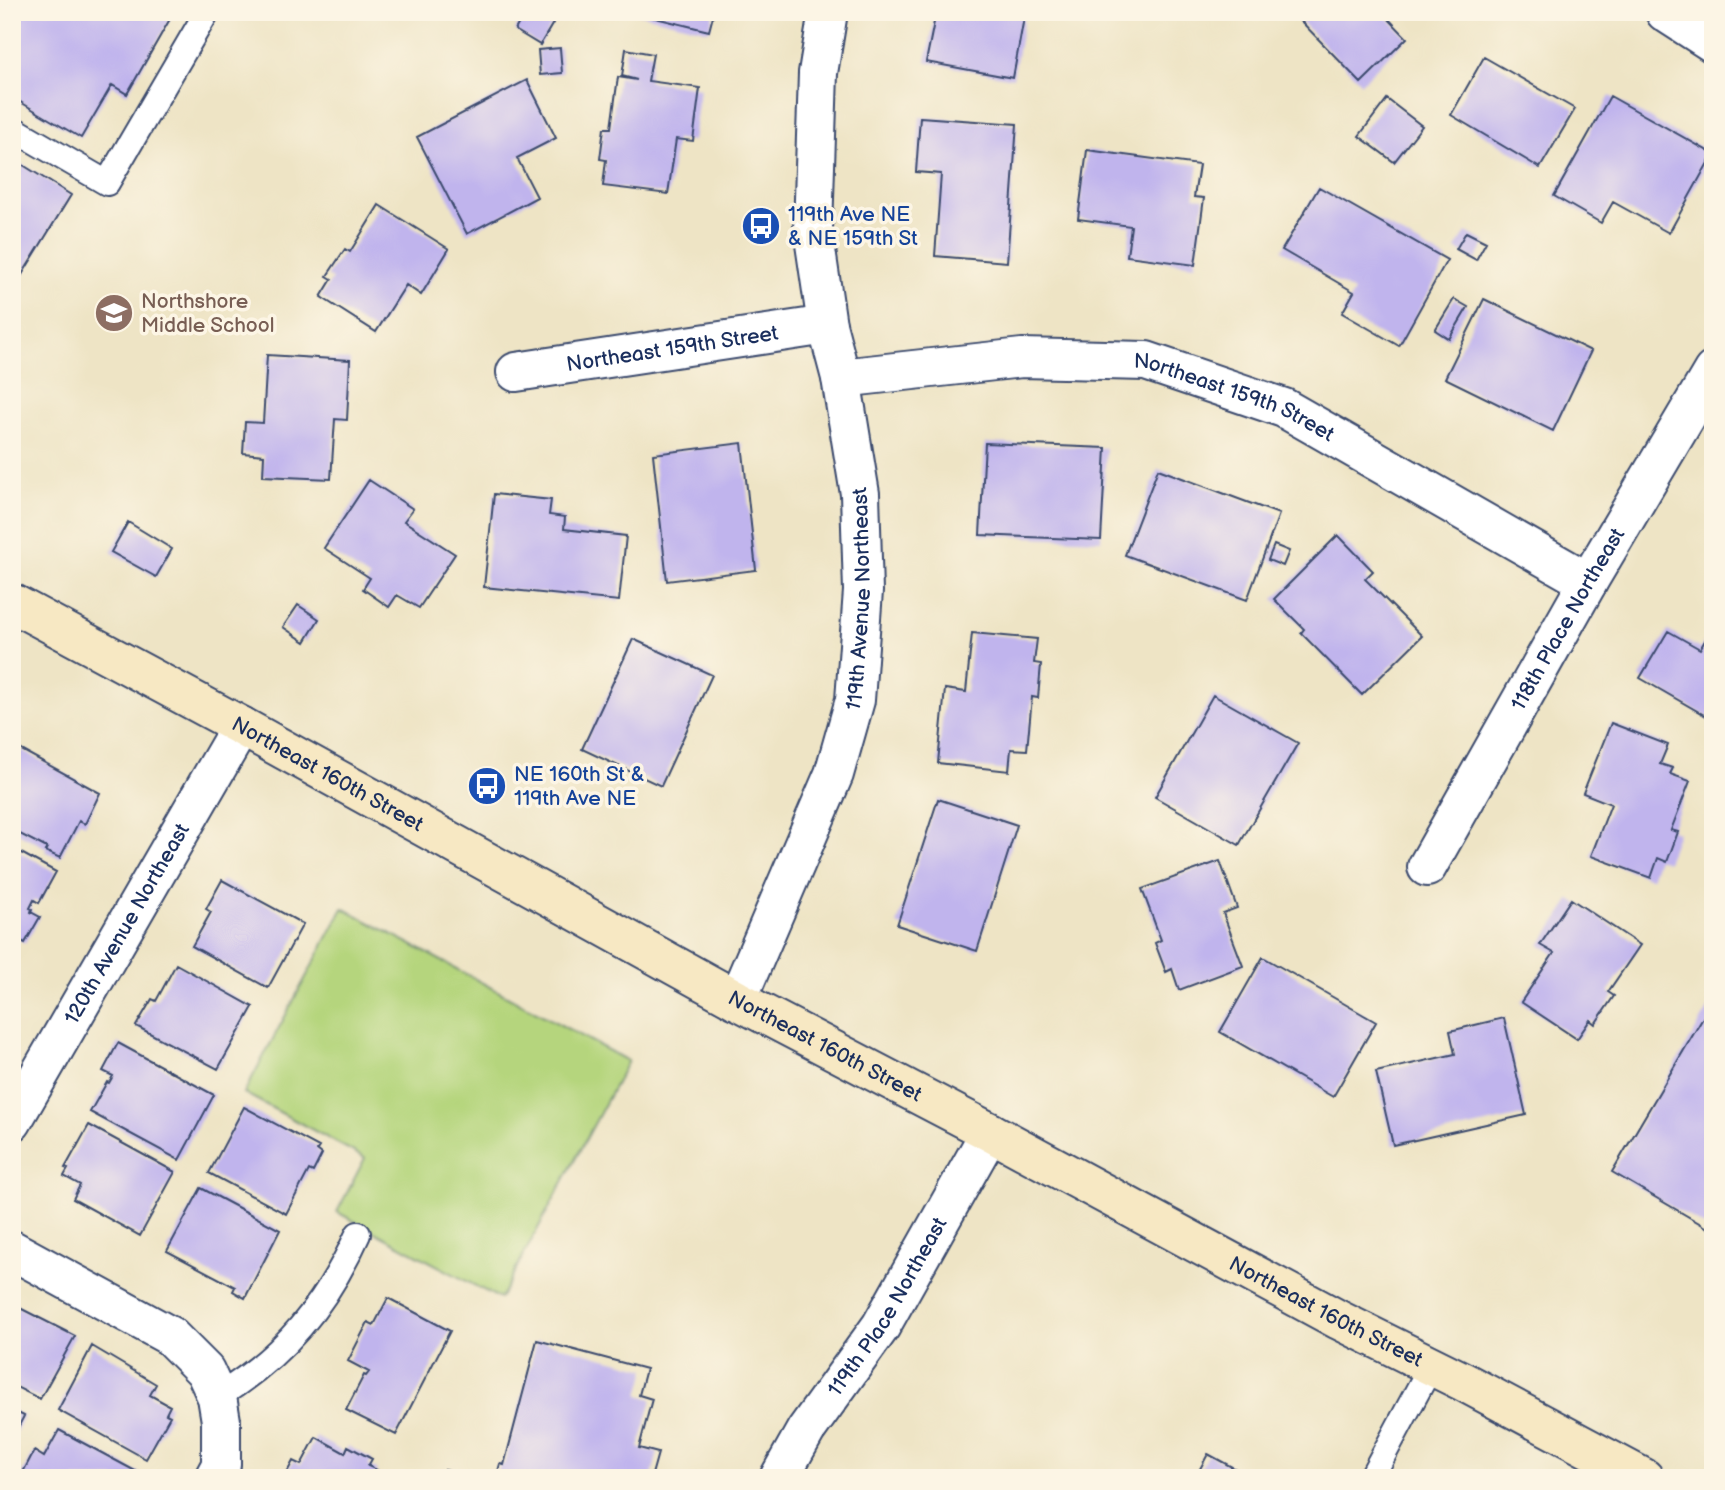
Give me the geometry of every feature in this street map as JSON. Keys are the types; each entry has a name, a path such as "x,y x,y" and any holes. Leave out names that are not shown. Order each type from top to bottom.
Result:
{"main road":[{"name":"Northeast 160th Street","path":"12,603 737,1000 990,1132 1339,1320 1644,1478"}],"street":[{"name":"119th Avenue Northeast","path":"737,1000 834,774 855,700 863,590 860,494 841,378 827,325 813,230 818,73 828,12"},
{"path":"1665,12 1713,43"},
{"name":"Northeast 159th Street","path":"516,372 827,325"},
{"name":"Northeast 159th Street","path":"841,378 1022,358 1146,361 1284,408 1588,582"},
{"name":"118th Place Northeast","path":"1427,867 1588,582 1713,371"},
{"name":"120th Avenue Northeast","path":"12,1122 240,726"},
{"name":"119th Place Northeast","path":"779,1478 806,1430 881,1326 990,1132"},
{"path":"12,1250 170,1336 211,1384 220,1421 220,1465 214,1478"}],"lane":[{"path":"12,128 107,183 207,12"},
{"path":"211,1384 264,1363 291,1338 329,1290 358,1234"},
{"path":"1371,1478 1431,1366"}],"green space":[{"path":"343,908 628,1061 500,1299 337,1212 365,1158 244,1093"}],"building":[{"path":"12,12 174,12 127,94 112,85 81,138 12,97"},
{"path":"525,12 535,12 553,23 540,45 515,30"},
{"path":"631,12 714,12 709,31"},
{"path":"936,12 1025,12 1013,78 926,62"},
{"path":"1292,12 1382,12 1407,38 1361,83"},
{"path":"560,48 562,73 540,75 538,50"},
{"path":"626,49 653,54 648,81 700,88 693,141 676,139 668,194 603,186 606,160 600,159 604,128 611,128 618,77 637,80 622,76"},
{"path":"1484,57 1575,109 1540,168 1451,115"},
{"path":"527,80 556,138 517,158 537,197 467,234 417,137"},
{"path":"1610,96 1713,154 1669,233 1613,202 1601,223 1554,196"},
{"path":"1387,99 1422,126 1394,162 1359,136"},
{"path":"920,117 1017,124 1007,262 935,256 941,174 916,172"},
{"path":"1087,150 1199,165 1194,197 1204,198 1195,265 1127,256 1131,226 1078,219"},
{"path":"15,160 71,195 12,291 12,166"},
{"path":"1319,187 1447,260 1399,346 1342,313 1354,292 1282,250"},
{"path":"379,205 449,249 421,295 406,285 376,332 321,297 332,279 327,276 345,249 350,252"},
{"path":"1466,232 1486,242 1476,260 1456,249"},
{"path":"1454,299 1468,307 1449,339 1435,330"},
{"path":"1484,299 1591,351 1553,431 1445,378"},
{"path":"267,355 350,360 347,420 335,419 331,479 263,476 264,455 243,453 245,422 263,423"},
{"path":"742,443 756,570 667,581 653,454"},
{"path":"985,443 1106,448 1101,540 980,535"},
{"path":"1158,469 1279,514 1247,600 1125,555"},
{"path":"369,480 413,509 404,521 455,554 419,608 397,595 389,607 363,589 370,578 324,548"},
{"path":"494,494 551,500 549,515 565,517 564,529 626,536 619,601 484,587"},
{"path":"128,522 172,549 156,577 111,552"},
{"path":"1338,535 1373,571 1365,579 1422,636 1362,695 1301,633 1304,629 1274,599"},
{"path":"1274,545 1289,551 1283,566 1268,560"},
{"path":"298,605 319,619 305,642 283,627"},
{"path":"1713,627 1713,720 1640,678 1668,631 1700,649"},
{"path":"972,633 1037,639 1034,663 1041,664 1038,698 1032,697 1027,750 1011,749 1009,771 938,763 945,689 966,692"},
{"path":"633,639 712,675 661,786 582,749"},
{"path":"1213,695 1298,743 1239,845 1155,797"},
{"path":"1611,723 1668,745 1660,764 1673,768 1670,774 1690,781 1671,830 1678,832 1667,862 1658,858 1651,878 1591,856 1611,804 1583,793"},
{"path":"16,747 100,793 85,824 79,821 60,858 12,830 12,754"},
{"path":"938,799 1017,825 977,951 897,925"},
{"path":"12,848 56,872 39,903 34,900 30,908 31,912 40,917 25,943 12,935"},
{"path":"1220,861 1237,908 1223,913 1243,966 1179,990 1172,969 1166,972 1155,943 1161,940 1142,889"},
{"path":"222,880 303,924 268,988 192,946 211,912 206,909"},
{"path":"1571,899 1640,945 1608,992 1614,996 1595,1024 1590,1020 1577,1039 1521,1002 1554,953 1540,945"},
{"path":"1263,957 1376,1022 1333,1097 1220,1032"},
{"path":"176,964 253,1007 218,1069 136,1026 152,999 156,1001"},
{"path":"1713,1001 1713,1231 1612,1172"},
{"path":"1504,1018 1526,1115 1393,1145 1376,1072 1455,1054 1450,1031"},
{"path":"118,1043 214,1095 179,1160 90,1112 113,1076 103,1071"},
{"path":"244,1107 319,1147 317,1150 322,1154 313,1172 309,1170 286,1214 209,1173"},
{"path":"89,1125 175,1172 140,1236 73,1199 80,1185 64,1176 68,1169 65,1168"},
{"path":"201,1188 280,1230 245,1298 233,1291 235,1287 167,1251"},
{"path":"388,1298 450,1331 396,1435 346,1410 364,1375 369,1372 348,1361 368,1322 374,1325"},
{"path":"12,1304 75,1336 40,1399 12,1385"},
{"path":"537,1340 646,1369 639,1395 652,1399 639,1448 658,1453 651,1478 496,1478 500,1464 504,1465"},
{"path":"92,1346 156,1384 150,1395 170,1406 166,1414 170,1416 146,1459 58,1410"},
{"path":"12,1410 24,1416 12,1439"},
{"path":"59,1430 139,1473 136,1478 20,1478 34,1451 44,1457"},
{"path":"316,1437 345,1453 348,1446 372,1459 368,1466 377,1470 373,1478 284,1478 293,1461 301,1465"},
{"path":"1208,1454 1252,1478 1195,1478"},
{"path":"445,1470 472,1477 472,1478 443,1478"}],"place":[{"name":"119th Ave NE & NE 159th St","path":"761,226"},
{"name":"Northshore Middle School","path":"114,313"},
{"name":"NE 160th St & 119th Ave NE","path":"487,786"}]}
